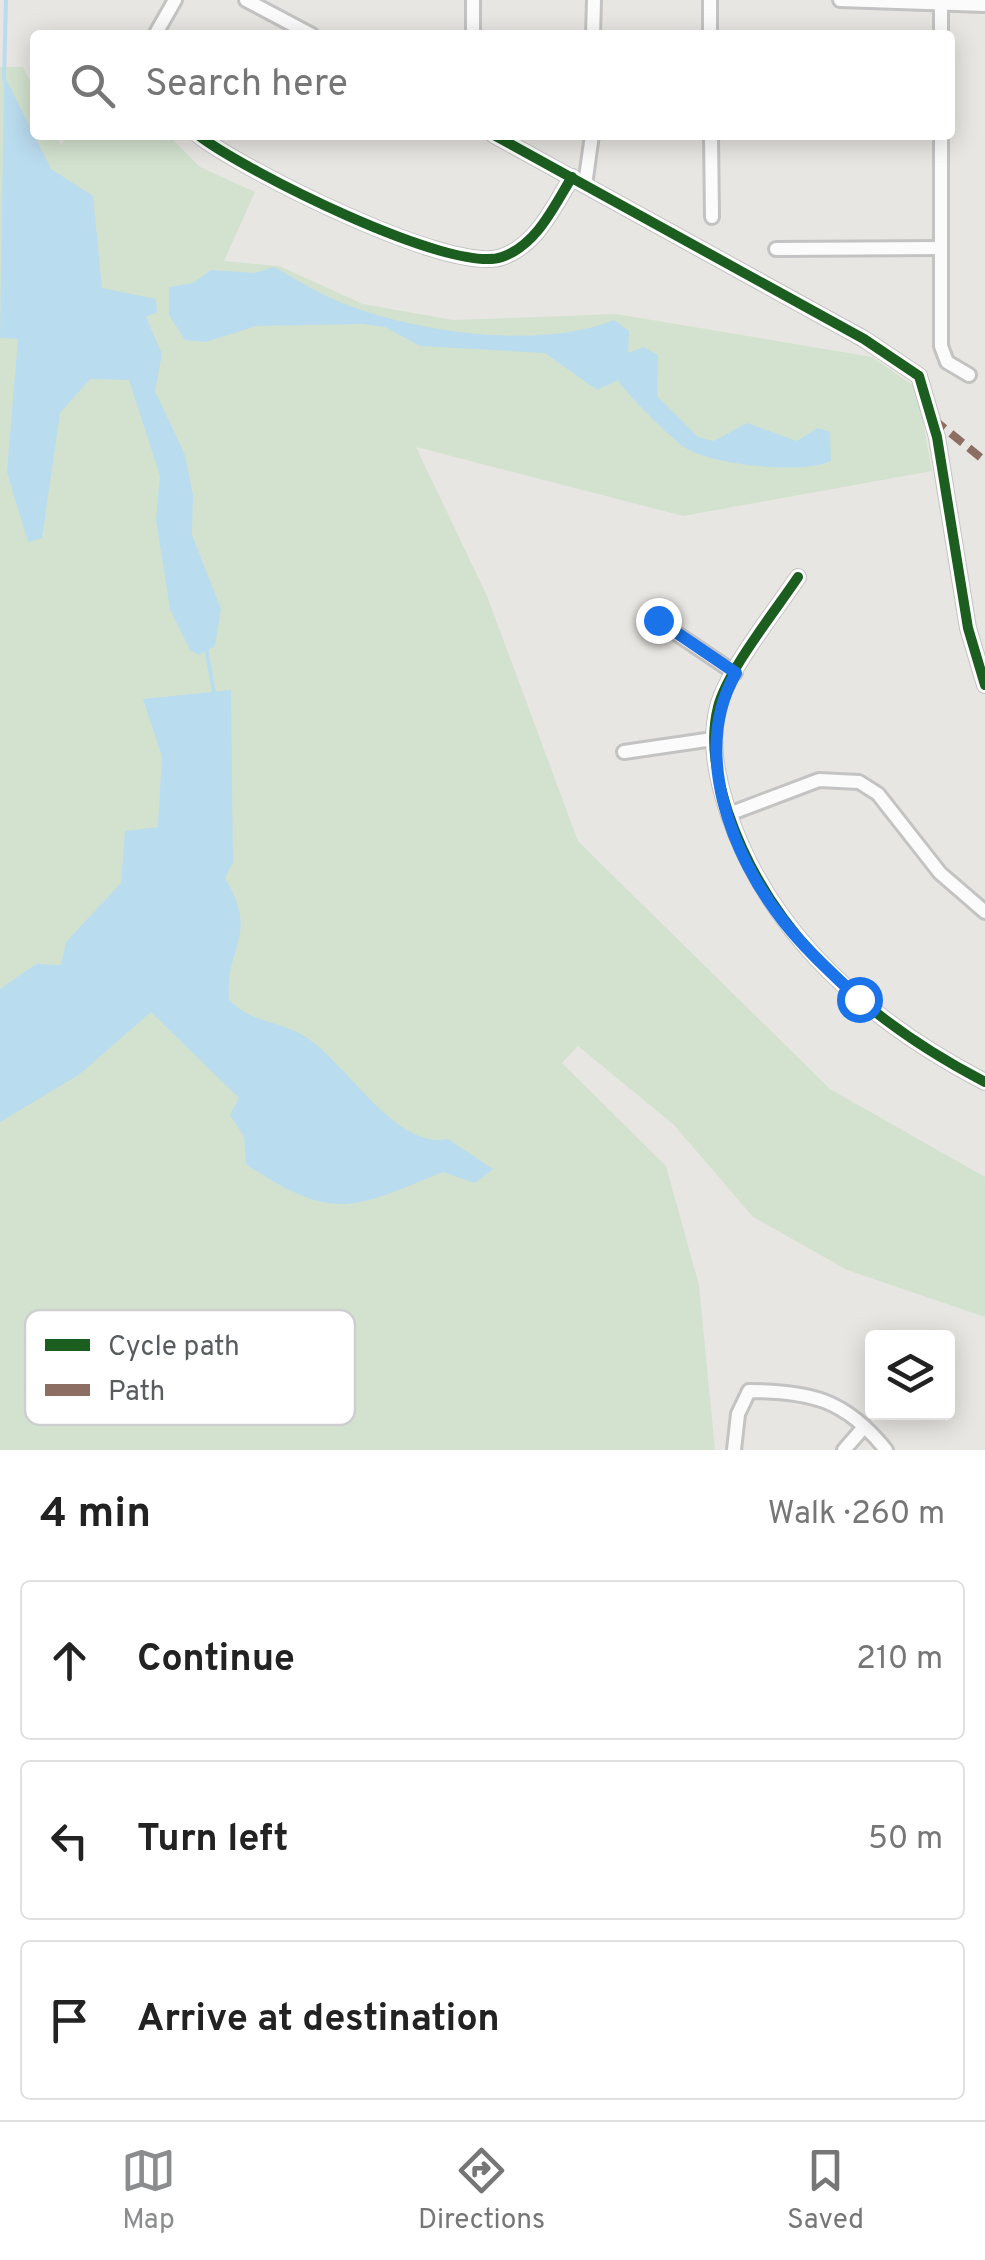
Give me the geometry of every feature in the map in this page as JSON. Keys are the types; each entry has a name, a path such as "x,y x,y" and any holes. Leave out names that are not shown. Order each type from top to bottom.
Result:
{"street":[{"path":"158,30 175,0"},
{"path":"246,0 303,30"},
{"path":"473,0 473,30"},
{"path":"593,30 594,0"},
{"path":"710,0 710,30"},
{"path":"840,0 985,5"},
{"path":"941,4 941,30"},
{"path":"207,140 356,220 446,253 480,260 504,257 526,243 572,177"},
{"path":"503,140 879,348 919,376 936,437 968,628 985,685"},
{"path":"586,184 591,140"},
{"path":"711,140 712,217"},
{"path":"941,140 942,355 969,375"},
{"path":"776,250 940,248"},
{"path":"798,578 719,701 714,739 729,814 760,884 800,942 880,1016 985,1082"},
{"path":"658,620 736,673"},
{"path":"624,752 714,739"},
{"path":"729,814 819,780 859,782 878,794 940,873 985,912"},
{"path":"734,1450 738,1414 750,1390 812,1394 834,1403 886,1450"},
{"path":"844,1450 864,1427"}],"green space":[{"path":"0,67 23,67 30,82 30,140 58,140 61,145 64,140 173,140 200,167 255,192 224,261 279,266 363,304 453,320 616,314 872,357 917,388 932,471 683,516 416,447 487,596 578,841 830,1089 985,1177 985,1317 847,1270 753,1217 674,1125 578,1046 562,1063 666,1166 699,1285 715,1450 0,1450"}],"water":[{"path":"4,75 30,127 30,140 36,140 51,169 93,196 102,288 156,299 157,312 146,317 162,354 155,391 185,455 193,495 192,535 221,609 215,646 199,655 190,650 170,609 156,520 160,476 129,380 90,379 60,413 42,538 28,542 7,472 18,339 0,338"},
{"path":"274,267 335,300 436,329 512,336 583,329 614,320 629,331 628,353 644,347 658,355 657,396 698,437 714,441 747,423 797,441 818,428 830,432 831,461 779,467 735,463 697,453 669,435 618,380 597,390 545,353 420,346 385,327 363,324 256,326 206,342 185,340 169,315 169,287 193,283 211,270 254,273"},
{"path":"231,690 233,862 225,878 235,898 241,927 229,981 229,1000 246,1013 299,1033 316,1044 408,1131 428,1139 448,1139 493,1169 475,1183 443,1172 386,1195 343,1204 323,1202 276,1183 246,1164 244,1137 230,1115 239,1098 151,1012 80,1074 0,1122 0,989 36,964 61,965 66,942 121,883 125,831 158,827 162,757 143,699"}],"waterway":[{"path":"4,78 6,0"},
{"path":"206,648 214,693"}],"marked path":[{"path":"933,419 985,461"}],"cycle path":[{"path":"206,140 257,171 348,216 395,236 476,258 502,257 525,244 572,177"},
{"path":"503,140 864,339 919,376 937,437 968,628 985,685"},
{"path":"798,577 741,659 718,707 716,760 728,812 746,857 770,899 830,972 903,1032 985,1082"}],"route":[{"path":"658,620 736,673 719,701 714,739 718,777 736,834 780,916 800,942 859,999"}]}
